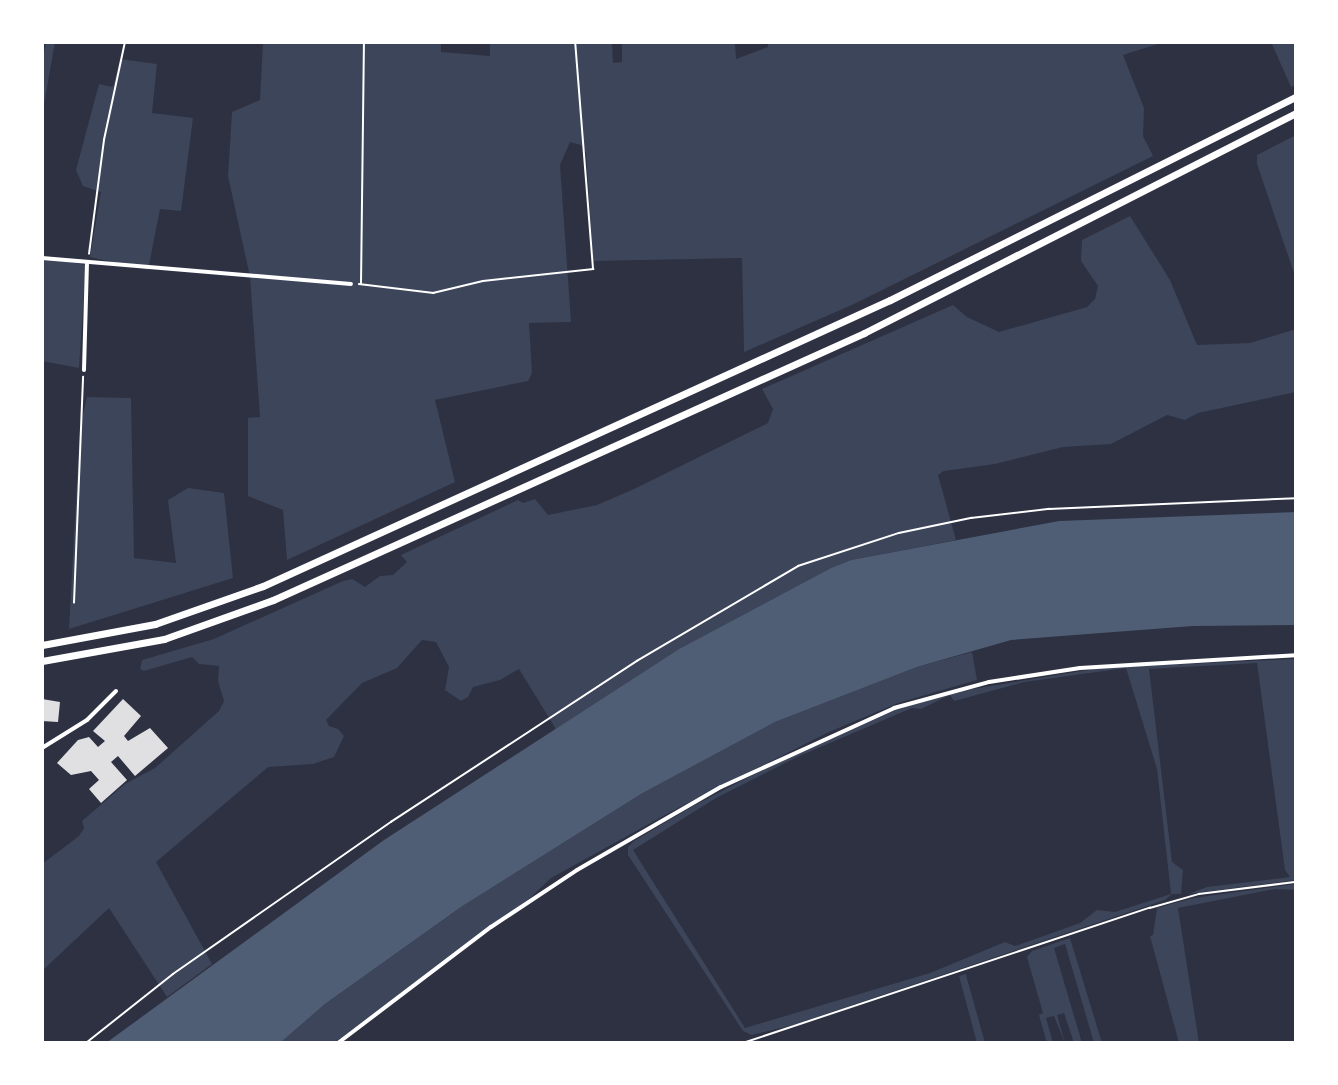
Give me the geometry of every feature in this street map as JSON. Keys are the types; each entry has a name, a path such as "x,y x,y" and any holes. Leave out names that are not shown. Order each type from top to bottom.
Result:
{"main road":[{"path":"42,645 155,624 263,586 859,315 1296,97"},
{"path":"42,661 164,639 273,600 855,338 1296,113"}],"street":[{"path":"42,258 351,284"},
{"path":"84,370 87,263"},
{"path":"338,1043 482,934 584,866 721,787 894,708 988,682 1080,668 1296,655"},
{"path":"42,748 87,720 116,691"}],"path":[{"path":"87,263 104,140 125,42"},
{"path":"361,285 364,42"},
{"path":"351,284 433,293 483,281 593,269 575,42"},
{"path":"74,603 84,370"},
{"path":"86,1043 173,975 391,822 637,661 798,566 899,533 971,518 1049,509 1296,498"},
{"path":"743,1043 1160,905 1199,894 1296,882"}],"shaded area":[{"path":"46,42 55,42 42,116 42,63"},
{"path":"263,42 441,42 441,52 490,56 490,42 612,42 613,63 622,62 622,42 735,42 736,59 768,47 768,42 1164,42 1123,55 1144,108 1143,136 1153,156 854,304 744,352 742,258 593,261 586,153 581,145 570,142 560,165 571,322 529,323 532,373 528,381 435,400 455,482 287,560 283,510 248,496 248,418 260,417 250,277 228,176 232,112 260,100"},
{"path":"1271,42 1296,42 1296,84 1291,87"},
{"path":"120,59 157,64 152,113 193,118 181,211 160,209 148,270 90,257 101,192 83,186 76,170 99,84 113,87"},
{"path":"1296,135 1296,279 1257,164 1257,155"},
{"path":"1130,216 1170,280 1197,345 1250,343 1296,329 1296,392 1198,413 1185,420 1167,415 1111,444 1063,447 995,464 944,471 938,475 956,540 851,560 831,568 679,649 556,729 519,669 500,680 473,687 468,697 461,701 445,690 449,667 436,642 422,640 397,668 362,683 326,720 329,726 338,729 344,736 334,757 313,764 268,767 156,862 212,964 167,997 109,908 42,971 42,864 79,836 84,828 82,821 125,784 155,768 219,711 224,701 218,681 219,666 199,664 192,657 144,671 140,669 142,660 214,639 343,581 352,579 365,587 380,576 393,575 407,562 401,555 518,500 523,503 535,499 548,515 597,505 634,489 768,423 773,409 762,389 953,305 967,317 999,332 1087,307 1095,299 1098,286 1081,261 1082,240"},
{"path":"42,257 86,265 79,368 42,361"},
{"path":"87,397 131,398 134,558 176,563 168,500 188,488 224,493 233,578 69,629 80,427"},
{"path":"1296,512 1296,625 1193,626 1011,640 917,667 775,722 641,794 461,907 325,1004 280,1043 106,1043 384,840 679,649 831,568 851,560 1059,521"},
{"path":"972,652 977,680 898,703 829,732 676,809 551,878 530,898 334,1043 280,1043 325,1004 461,907 641,794 775,722 917,667"},
{"path":"1296,659 1296,880 1188,894 1207,887 1290,877 1285,870 1257,663 1149,669 1172,862 1183,870 1181,894 1172,894 1165,900 793,1025 752,1035 743,1031 628,855 628,847 634,841 693,806 791,755 898,708 954,692 1100,668","holes":["1126,668 1157,769 1171,894 1115,912 1097,910 1080,923 1015,946 1005,942 930,973 745,1028 633,850 716,798 797,757 912,708 921,709 950,695 954,701 1024,682"]},
{"path":"1296,884 1296,890 1275,889 1178,908 1199,1043 1179,1043 1150,936 1153,935 1157,908 1193,898"},
{"path":"1070,938 1102,1043 1094,1043 1065,944 1054,948 1082,1043 1074,1043 1064,1013 1057,1015 1065,1043 1054,1016 1046,1018 1053,1043 1047,1043 1039,1015 1043,1013 1027,957 1032,951"},
{"path":"966,974 985,1043 977,1043 959,976"}],"building":[{"path":"42,699 60,702 58,722 42,721"},
{"path":"123,699 141,716 124,736 128,741 150,728 168,748 135,776 118,756 111,762 127,780 101,803 89,789 99,780 91,771 71,775 57,763 78,740 89,737 98,747 105,741 93,731"}]}
